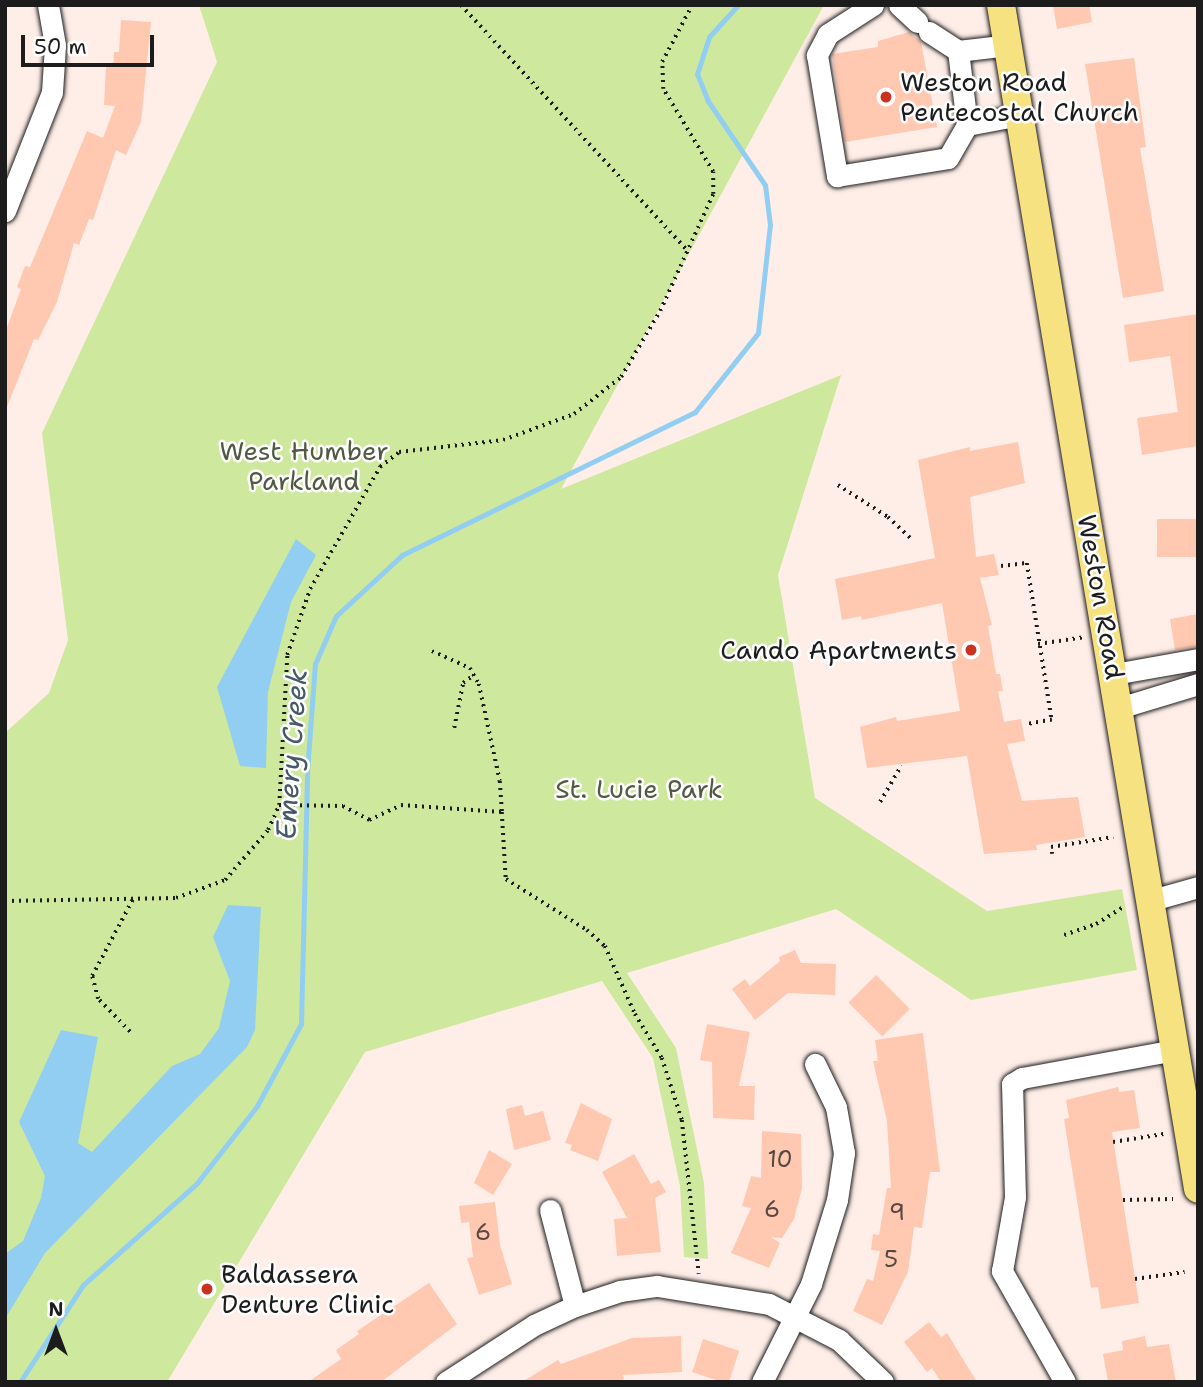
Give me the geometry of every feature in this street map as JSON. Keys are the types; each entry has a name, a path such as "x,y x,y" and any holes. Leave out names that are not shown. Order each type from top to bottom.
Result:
{"main road":[{"name":"Weston Road","path":"1001,5 1114,674 1138,903 1175,1050 1191,1182"}],"street":[{"path":"5,211 52,92 55,45 48,5"},
{"path":"873,5 828,34 817,55 837,176 948,158 967,125 958,51"},
{"path":"899,5 923,27 958,51 1008,45"},
{"path":"967,125 1020,114"},
{"path":"1114,674 1198,659"},
{"path":"1119,708 1198,684"},
{"path":"1138,903 1198,887"},
{"path":"1065,1382 1002,1271 1015,1197 1012,1084 1023,1078 1175,1050"},
{"path":"762,1382 811,1284 837,1200 844,1153 835,1107 815,1064"},
{"path":"550,1210 575,1306"},
{"path":"446,1382 534,1325 575,1306 629,1290 700,1290 752,1299 839,1340 883,1382"}],"path":[{"path":"461,5 688,251"},
{"path":"5,901 177,898 225,880 268,830 279,805 287,655 310,589 380,467 399,452 503,440 574,414 621,377 688,251 713,194 713,172 663,89 662,62 692,5"},
{"path":"838,485 888,517 913,540"},
{"path":"1001,566 1027,563 1052,720 1026,725"},
{"path":"1038,644 1086,637"},
{"path":"432,651 456,659 474,675 500,781 506,879 587,930 605,946 635,1014 662,1058 682,1120 700,1290"},
{"path":"454,728 463,683 474,675"},
{"path":"880,803 901,766"},
{"path":"279,805 351,808 369,820 401,804 502,812"},
{"path":"1052,854 1051,847 1112,837"},
{"path":"130,1032 98,999 92,976 133,899"},
{"path":"1064,935 1096,924 1138,903"},
{"path":"1113,1142 1163,1134"},
{"path":"1123,1200 1191,1182"},
{"path":"1135,1279 1185,1272"}],"green space":[{"name":"West Humber Parkland","path":"199,5 824,5 561,489 841,375 778,575 815,798 987,911 1122,889 1137,970 971,1000 836,909 627,973 676,1048 704,1183 708,1259 684,1257 680,1186 653,1058 602,981 365,1052 167,1382 5,1382 5,733 49,693 68,640 42,433 217,62"}],"water":[{"path":"296,539 316,555 291,602 268,692 266,768 240,766 217,687"},
{"path":"228,905 261,907 255,1030 247,1047 45,1253 5,1319 5,1254 23,1241 41,1198 45,1176 19,1122 61,1030 98,1037 78,1143 92,1152 172,1066 200,1054 219,1028 230,981 213,937"}],"building":[{"path":"1053,5 1089,5 1092,22 1057,29"},
{"path":"121,20 151,22 141,122 126,155 116,150 93,220 89,219 79,245 74,243 57,302 38,340 34,339 5,412 5,333 21,289 17,287 25,266 30,267 87,131 103,138 115,106 104,105 106,67 113,67 114,52 119,52"},
{"name":"Weston Road Pentecostal Church","path":"909,32 921,42 937,127 845,142 832,54 878,47 878,41"},
{"path":"1134,58 1146,147 1140,148 1164,291 1123,298 1085,64"},
{"path":"1198,314 1198,446 1142,455 1137,418 1178,412 1170,356 1129,362 1124,325"},
{"name":"Cando Apartments","path":"1018,442 1025,483 970,497 976,557 994,554 999,575 980,578 992,625 988,626 996,674 1000,674 1003,691 998,691 1004,722 1021,719 1025,741 1007,744 1022,801 1078,797 1085,837 1036,845 1037,850 984,854 967,756 867,768 860,727 896,717 897,721 960,711 942,603 862,620 861,616 842,620 835,579 935,558 918,460 970,447 970,451"},
{"path":"1157,519 1198,519 1198,557 1157,557"},
{"path":"1198,614 1198,646 1175,650 1170,619"},
{"path":"795,950 801,963 836,964 835,995 788,993 755,1020 732,989 745,979 750,986 780,961 779,957"},
{"path":"876,975 910,1009 882,1037 848,1003"},
{"path":"707,1024 750,1032 739,1086 755,1086 754,1120 713,1118 712,1062 700,1060"},
{"path":"923,1033 940,1172 930,1172 922,1228 914,1227 908,1272 882,1325 853,1311 867,1279 873,1281 880,1251 871,1250 873,1234 879,1235 887,1188 891,1188 887,1121 873,1061 878,1061 875,1040"},
{"path":"1118,1087 1119,1092 1134,1090 1140,1128 1112,1132 1139,1303 1101,1309 1098,1287 1091,1288 1064,1119 1069,1118 1066,1100"},
{"path":"581,1103 612,1119 598,1161 570,1150 572,1145 565,1143"},
{"path":"522,1105 525,1116 543,1111 551,1140 514,1150 506,1109"},
{"path":"762,1131 801,1134 802,1188 794,1219 782,1238 771,1237 780,1243 769,1268 731,1253 751,1208 742,1206 751,1176 761,1178"},
{"path":"489,1150 512,1164 493,1195 474,1183"},
{"path":"634,1154 651,1184 659,1180 666,1192 655,1198 661,1252 617,1256 614,1219 627,1218 602,1172"},
{"path":"495,1202 500,1245 512,1284 479,1295 467,1258 473,1257 469,1222 461,1223 459,1206"},
{"path":"429,1283 457,1324 381,1382 308,1382 341,1359 336,1350 359,1334 357,1331"},
{"path":"929,1322 941,1337 947,1333 977,1382 941,1382 932,1368 927,1372 904,1342"},
{"path":"681,1336 682,1372 623,1375 624,1379 617,1382 522,1382 558,1360 561,1364 632,1338"},
{"path":"1145,1336 1147,1347 1169,1344 1176,1382 1108,1382 1103,1354 1123,1350 1122,1341"},
{"path":"703,1339 739,1351 729,1382 692,1372"}],"waterway":[{"name":"Emery Creek","path":"20,1382 83,1285 197,1183 257,1106 301,1024 307,772 315,664 336,616 402,555 695,412 758,333 770,225 765,185 708,101 697,74 709,37 738,5"}],"place":[{"name":"Weston Road Pentecostal Church","path":"886,97"},
{"name":"Cando Apartments","path":"971,650"},
{"name":"Baldassera Denture Clinic","path":"207,1289"}],"park label":[{"name":"St. Lucie Park","path":"639,789"}]}
